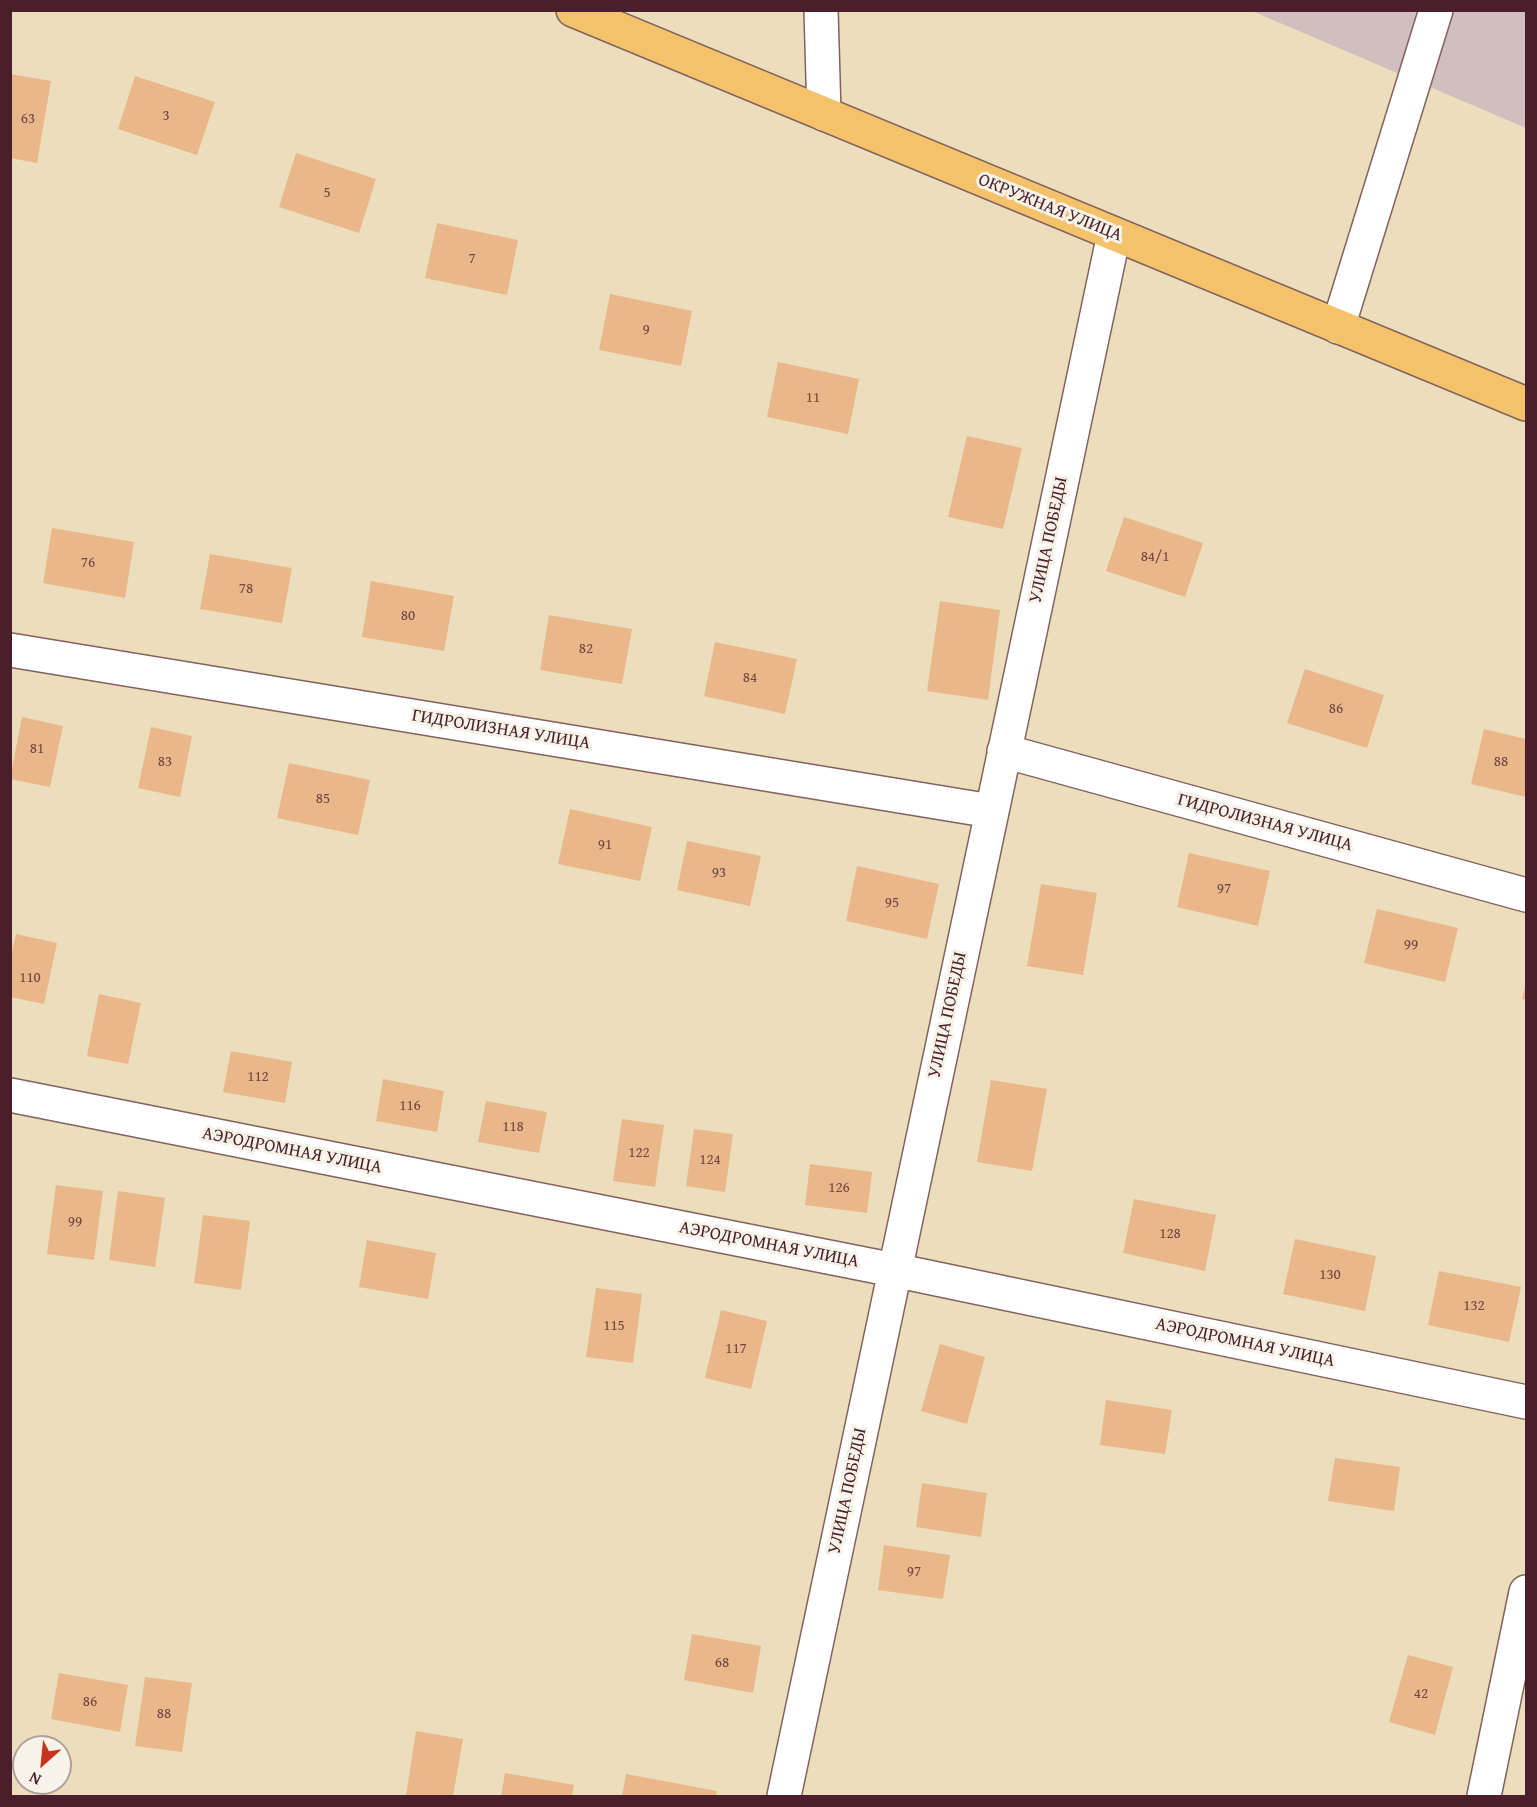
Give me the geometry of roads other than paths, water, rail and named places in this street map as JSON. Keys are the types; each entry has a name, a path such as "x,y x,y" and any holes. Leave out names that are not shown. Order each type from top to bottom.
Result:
{"main road":[{"name":"ОКРУЖНАЯ УЛИЦА","path":"573,10 1527,404"}],"street":[{"path":"822,10 824,114"},
{"path":"1338,327 1436,10"},
{"name":"УЛИЦА ПОБЕДЫ","path":"784,1797 1114,234"},
{"name":"ГИДРОЛИЗНАЯ УЛИЦА","path":"10,650 991,811"},
{"name":"ГИДРОЛИЗНАЯ УЛИЦА","path":"1004,751 1527,895"},
{"name":"АЭРОДРОМНАЯ УЛИЦА","path":"10,1095 894,1270 1527,1402"},
{"path":"1484,1797 1527,1592"}]}
